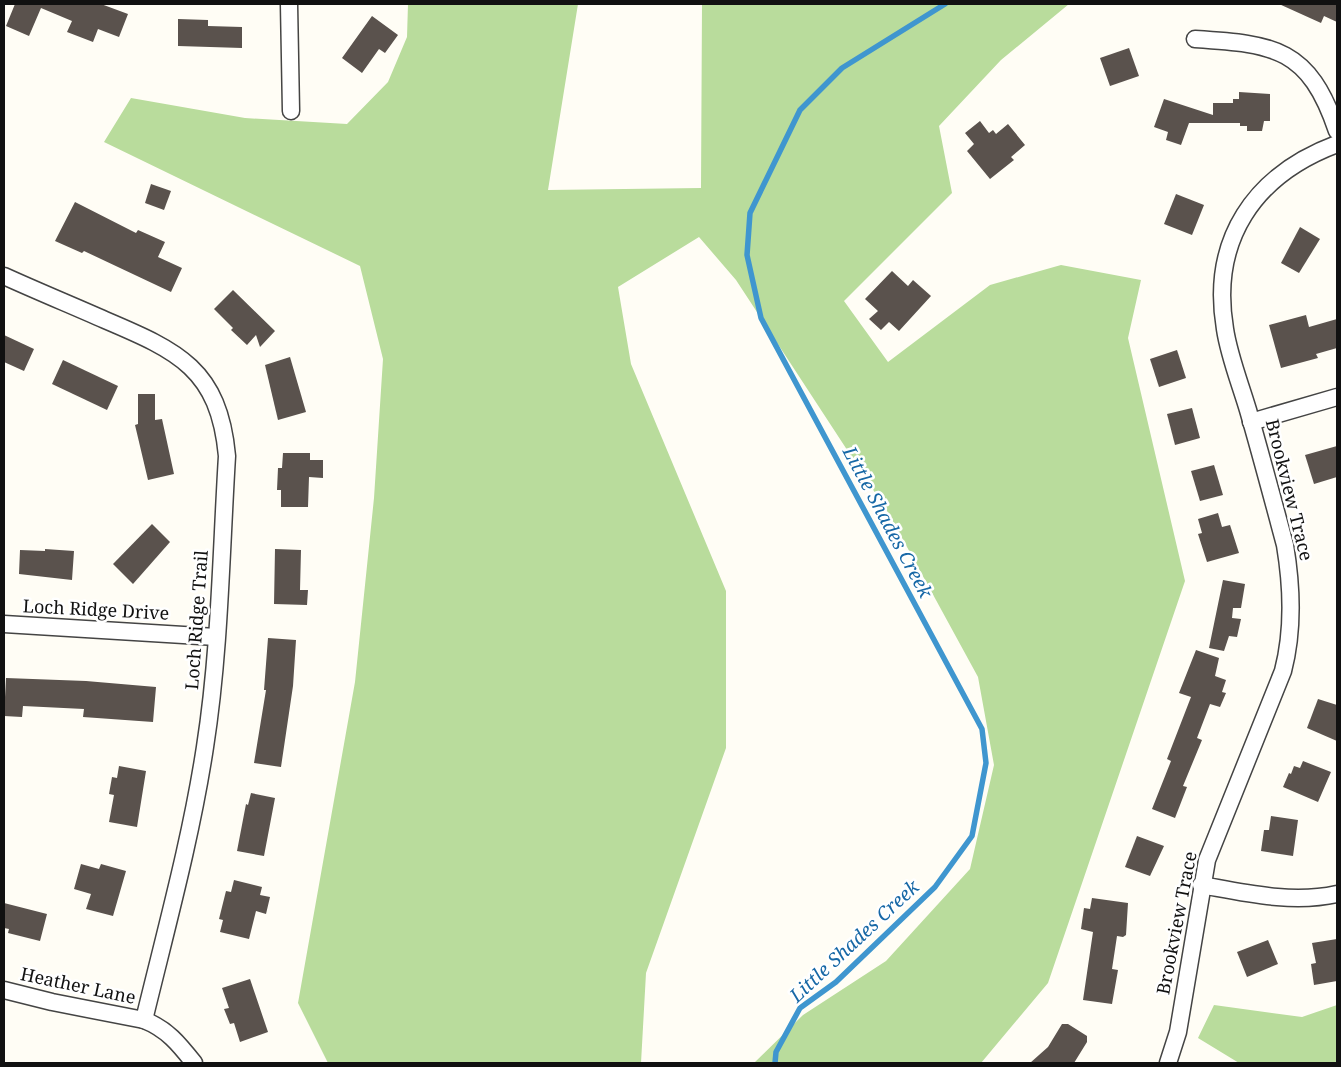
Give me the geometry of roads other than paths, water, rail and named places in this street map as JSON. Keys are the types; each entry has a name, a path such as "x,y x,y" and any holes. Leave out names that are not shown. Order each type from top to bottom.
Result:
{"street":[{"path":"289,4 291,111"},
{"path":"1195,39 1247,42 1270,48 1304,67 1319,87 1337,131"},
{"name":"Brookview Trace","path":"1168,1063 1178,1032 1201,885 1215,838 1282,671 1290,636 1291,588 1286,545 1225,332 1222,289 1224,266 1236,228 1257,196 1286,169 1313,153 1337,144"},
{"name":"Loch Ridge Trail","path":"4,276 167,348 197,374 209,391 219,409 225,434 227,456 211,702 196,805 144,1020"},
{"path":"1251,422 1337,397"},
{"name":"Loch Ridge Drive","path":"4,624 216,637"},
{"path":"1201,885 1282,898 1300,899 1337,894"},
{"name":"Heather Lane","path":"4,990 144,1020"},
{"path":"144,1020 157,1025 174,1038 194,1063"}],"waterway":[{"name":"Little Shades Creek","path":"775,1063 776,1052 800,1008 836,982 935,887 972,836 986,763 982,729 761,318 747,255 750,213 800,110 842,68 945,4"}]}
